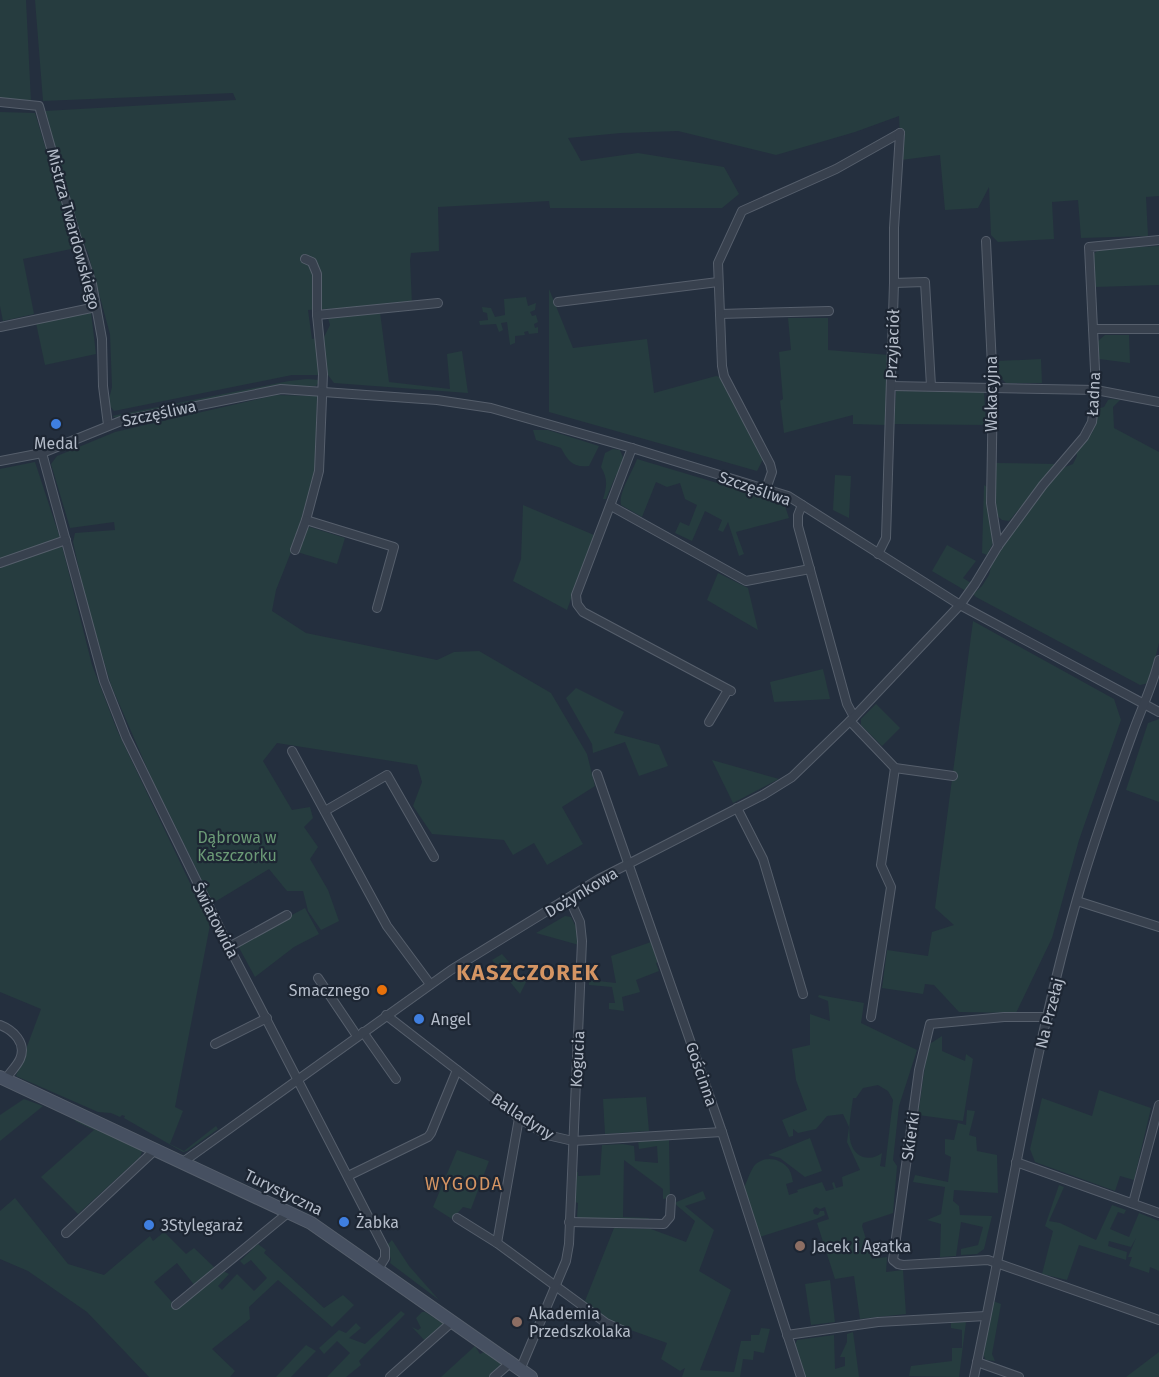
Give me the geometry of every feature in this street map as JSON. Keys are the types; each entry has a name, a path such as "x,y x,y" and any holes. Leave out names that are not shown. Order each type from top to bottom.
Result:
{"main road":[{"name":"Turystyczna","path":"3,1078 326,1231 520,1370"}],"street":[{"name":"Mistrza Twardowskiego","path":"0,102 39,105 92,284 102,339 103,386 108,425"},
{"name":"Przyjaciół","path":"718,282 718,263 742,210 836,169 900,133 894,228 886,538 878,554"},
{"name":"Ładna","path":"960,605 998,546 1043,485 1088,432 1093,417 1096,390 1089,247 1159,240"},
{"name":"Wakacyjna","path":"986,241 993,387 991,494 998,546"},
{"path":"295,550 306,520 319,471 323,391 317,315 317,274 312,262 304,259"},
{"path":"558,302 718,282 724,376 770,464 772,472 766,489"},
{"path":"894,283 925,282 931,386"},
{"path":"317,315 438,303"},
{"path":"0,327 96,307"},
{"path":"720,314 829,311"},
{"path":"1093,329 1159,329"},
{"path":"891,386 1096,390 1159,402"},
{"name":"Szczęśliwa","path":"0,461 42,453 108,425 291,388 473,404 632,448 788,496 960,605 1159,712"},
{"path":"632,448 576,595 579,608 729,690 709,722"},
{"name":"Światowida","path":"42,453 104,681 126,737 229,947 385,1249 385,1258 378,1269"},
{"path":"802,505 798,515 798,524 852,719 895,768 953,776"},
{"path":"611,506 746,581 810,569"},
{"path":"306,520 397,548 377,608"},
{"path":"0,563 66,540"},
{"name":"Dożynkowa","path":"183,1162 430,984 569,898 792,777 852,719 960,605"},
{"name":"Na Przełaj","path":"974,1377 1016,1161 1077,901 1159,660"},
{"path":"292,751 387,926 430,984"},
{"path":"871,1017 891,887 881,865 895,768"},
{"name":"Gościnna","path":"597,774 722,1132 801,1377"},
{"path":"325,811 387,775 434,857"},
{"path":"737,808 763,859 803,994"},
{"name":"Kogucia","path":"520,1370 568,1253 582,936 578,917 569,898"},
{"path":"1077,901 1159,927"},
{"path":"229,947 287,915"},
{"path":"318,978 396,1079"},
{"name":"Balladyny","path":"386,1016 519,1118 548,1135 573,1142 722,1132"},
{"name":"Skierki","path":"997,1262 983,1260 903,1265 893,1260 919,1070 930,1024 1004,1017 1048,1017"},
{"path":"215,1044 267,1018"},
{"path":"0,1025 16,1035 21,1052 18,1062 3,1078"},
{"path":"348,1176 428,1137 457,1070"},
{"path":"1132,1203 1159,1105"},
{"path":"497,1243 519,1118"},
{"path":"66,1233 156,1149"},
{"path":"1016,1161 1159,1213"},
{"path":"570,1222 663,1224 670,1218 671,1199"},
{"path":"176,1305 289,1212"},
{"path":"457,1218 497,1243 606,1323 626,1332"},
{"path":"997,1262 1159,1320"},
{"path":"787,1335 878,1322 986,1316"},
{"path":"390,1377 452,1322"},
{"path":"977,1362 1019,1377"},
{"path":"494,1377 520,1370"}],"green space":[{"path":"0,0 26,0 31,102 0,107"},
{"path":"35,0 1159,0 1159,196 1146,197 1148,236 1081,238 1078,200 1052,202 1054,239 998,242 991,235 989,187 978,208 945,210 940,155 901,160 899,116 855,132 776,155 678,131 568,138 581,161 638,153 724,167 739,194 722,208 550,208 549,201 438,207 439,251 411,253 412,304 308,310 312,339 316,338 320,375 292,375 114,411 109,399 112,387 110,334 88,253 73,216 45,111 236,100 233,93 43,101"},
{"path":"0,112 35,113 76,248 23,259 34,314 3,321 0,306"},
{"path":"1159,246 1159,285 1095,287 1093,255 1099,249"},
{"path":"549,289 573,348 647,339 654,393 716,376 721,377 763,459 757,471 549,412"},
{"path":"526,297 528,306 536,303 535,310 530,312 532,316 536,315 538,322 534,324 535,328 538,327 538,333 524,332 525,335 515,336 515,343 510,345 507,322 501,323 503,330 499,332 496,324 480,325 479,321 488,320 487,313 483,312 482,307 491,308 495,317 505,315 504,299"},
{"path":"91,312 96,354 45,365 36,323"},
{"path":"380,312 389,382 450,389 447,354 462,351 468,393 334,383 328,375 325,376 323,339 330,325 328,318"},
{"path":"788,318 828,318 828,350 889,355 886,425 853,424 853,415 784,433 780,401 783,399 779,352 791,350"},
{"path":"1105,335 1129,335 1130,363 1099,359 1098,341"},
{"path":"1041,359 1042,383 1006,383 998,375 997,361"},
{"path":"320,380 316,386 273,386 118,419 112,416 289,381"},
{"path":"896,391 984,392 986,425 894,424"},
{"name":"Dąbrowa w Kaszczorku","path":"276,395 317,396 315,469 295,542 276,590 272,611 306,633 437,660 454,652 479,651 551,693 587,754 595,786 562,807 583,844 547,865 534,843 513,855 504,840 432,834 413,806 422,782 417,765 277,743 263,761 292,810 310,807 313,818 304,827 318,847 310,859 328,890 339,921 321,930 308,911 303,891 287,891 269,869 213,903 150,775 111,685 86,601 73,542 75,533 115,530 114,522 70,528 51,464 57,456 115,432"},
{"path":"1111,399 1120,400 1113,407 1114,428 1159,452 1159,643 1149,683 1140,685 973,594 982,586 989,575 992,563 1056,474 1073,464 1077,456 1076,452 1092,433 1100,408"},
{"path":"533,430 548,430 599,446 589,466 579,466 569,460 561,448 536,440"},
{"path":"613,449 620,450 624,460 619,475 616,475 606,499 603,499 606,483 601,467 605,453"},
{"path":"637,459 784,503 789,518 736,532 744,554 739,556 728,522 723,532 718,530 722,520 705,511 692,541 675,533 680,522 689,526 697,505 685,499 680,483 667,487 656,482 642,517 621,505 624,488"},
{"path":"35,462 60,538 92,665 117,730 210,925 175,1107 183,1111 170,1144 184,1151 216,1126 218,1129 183,1152 124,1118 125,1116 98,1112 16,1076 41,1009 0,992 0,469"},
{"path":"996,463 1057,464 1009,521 1002,520 994,513"},
{"path":"835,475 851,476 849,518 833,510"},
{"path":"984,485 987,487 993,543 987,555 982,553"},
{"path":"523,505 594,535 567,610 513,581 521,559"},
{"path":"310,527 345,538 337,564 297,552 305,529"},
{"path":"947,545 976,561 963,578 971,583 966,591 932,571"},
{"path":"718,573 748,588 758,630 707,600"},
{"path":"973,621 1114,699 1121,720 1079,840 1052,938 1016,1013 959,1012 934,985 925,984 923,994 882,988 887,950 928,956 932,932 954,925 935,908"},
{"path":"823,669 830,699 774,702 770,682"},
{"path":"576,688 624,712 614,733 659,745 668,766 639,776 625,742 593,753 592,744 566,698"},
{"path":"876,704 900,728 882,746 861,725 861,719"},
{"path":"1159,719 1159,802 1126,790 1148,723"},
{"path":"712,760 779,779 733,803"},
{"path":"305,908 319,934 294,947 255,977 237,944"},
{"path":"565,916 571,917 576,927 579,945 536,933"},
{"path":"651,942 659,971 636,980 640,992 622,997 624,1011 609,1009 609,1003 615,1003 612,987 589,985 589,980 616,983 611,956"},
{"path":"502,954 526,982 520,994 492,960"},
{"path":"819,995 864,1003 861,1023 917,1050 899,1106 893,1160 897,1166 893,1213 863,1223 862,1226 872,1259 887,1257 886,1272 903,1270 906,1314 860,1319 854,1276 835,1279 817,1223 829,1219 825,1207 820,1209 816,1207 813,1210 814,1214 818,1215 820,1211 824,1211 825,1215 760,1237 744,1188 754,1166 767,1159 781,1162 789,1169 793,1182 786,1184 789,1195 822,1182 826,1191 834,1189 832,1183 834,1182 836,1188 843,1186 842,1177 860,1170 847,1142 849,1127 843,1114 827,1116 816,1129 798,1133 793,1129 793,1136 789,1137 782,1120 807,1110 796,1080 792,1049 810,1045 810,1014 830,1021 828,1001 818,997","holes":["878,1085 888,1091 893,1100 885,1167 880,1166 882,1153 868,1158 856,1153 852,1147 849,1131 853,1098 856,1098 863,1088"]},
{"path":"942,1036 942,1051 965,1061 966,1054 973,1059 963,1121 918,1115 928,1045"},
{"path":"1099,1090 1151,1108 1134,1180 1120,1176 1115,1191 1035,1162 1030,1149 1042,1098 1092,1116"},
{"path":"646,1097 649,1131 605,1134 603,1099"},
{"path":"24,1099 43,1106 0,1141 0,1115"},
{"path":"967,1110 975,1111 969,1135 976,1137 977,1151 997,1155 998,1193 954,1190 953,1201 959,1206 960,1215 992,1216 984,1249 977,1254 961,1255 961,1249 978,1245 983,1227 961,1222 956,1256 940,1257 941,1224 927,1220 941,1214 945,1187 913,1182 915,1175 948,1182 951,1157 945,1154 945,1139 954,1140 958,1123 966,1125"},
{"path":"77,1119 139,1148 142,1152 140,1157 78,1214 41,1177 94,1130 75,1121"},
{"path":"810,1138 822,1171 805,1177 780,1158 768,1155"},
{"path":"669,1139 670,1198 663,1199 663,1189 624,1160 623,1217 649,1218 648,1220 580,1219 577,1217 576,1172 578,1176 600,1175 602,1145 634,1146 635,1161 658,1163 657,1146 639,1149 638,1141"},
{"path":"457,1150 489,1161 471,1209 463,1207 452,1219 433,1207"},
{"path":"1059,1185 1064,1187 1049,1221 1060,1223 1096,1240 1112,1205 1126,1210 1124,1214 1118,1212 1110,1229 1129,1237 1139,1213 1159,1221 1159,1271 1150,1267 1149,1273 1129,1266 1132,1257 1128,1257 1136,1238 1131,1247 1109,1241 1108,1246 1127,1252 1126,1260 1079,1245 1067,1280 1042,1274 1053,1231 1045,1226"},
{"path":"703,1191 706,1199 685,1206 714,1230 699,1271 731,1290 700,1370 734,1372 741,1341 751,1341 751,1335 759,1335 761,1328 770,1329 764,1353 754,1351 753,1360 743,1359 740,1377 682,1377 685,1368 680,1371 661,1359 667,1343 608,1322 575,1299 577,1296 585,1301 614,1228 651,1229 686,1242 695,1221 674,1203"},
{"path":"15,1198 68,1264 104,1275 150,1236 153,1241 164,1232 186,1254 194,1248 215,1268 195,1286 177,1263 154,1282 178,1309 223,1271 229,1274 218,1286 222,1290 237,1274 254,1291 267,1278 251,1260 244,1265 240,1261 258,1244 266,1250 264,1253 324,1308 343,1295 354,1305 332,1327 278,1280 249,1307 250,1319 212,1349 235,1371 230,1377 149,1377 87,1312 28,1271 0,1259 0,1211"},
{"path":"392,1240 409,1266 439,1300 390,1263 391,1259 386,1246"},
{"path":"830,1280 835,1322 811,1325 805,1284"},
{"path":"993,1301 1001,1304 992,1354 995,1361 986,1360 983,1354"},
{"path":"401,1311 405,1314 359,1361 361,1365 346,1377 327,1377 350,1353 337,1341 324,1354 319,1348 339,1330 346,1333 356,1323 361,1328 349,1338 365,1344"},
{"path":"422,1312 444,1324 426,1342 412,1327 418,1330 421,1328 416,1318"},
{"path":"966,1322 959,1377 909,1376 911,1366 952,1361 952,1348 962,1348 962,1330 951,1328 951,1323"},
{"path":"853,1332 859,1377 803,1377 794,1347 797,1340 834,1335 835,1369 845,1366 845,1357 840,1357 847,1342 847,1334"},
{"path":"306,1345 316,1351 291,1377 276,1377"},
{"path":"475,1346 480,1354 484,1352 500,1363 501,1367 491,1377 441,1377"},
{"path":"1159,1352 1159,1377 1126,1377"}],"place":[{"name":"Medal","path":"56,424"},
{"name":"Smacznego","path":"382,990"},
{"name":"Angel","path":"419,1019"},
{"name":"Żabka","path":"344,1222"},
{"name":"3Stylegaraż","path":"149,1225"},
{"name":"Jacek i Agatka","path":"800,1246"},
{"name":"Akademia Przedszkolaka","path":"517,1322"}],"district":[{"name":"KASZCZOREK","path":"528,972"},
{"name":"WYGODA","path":"464,1184"}]}
